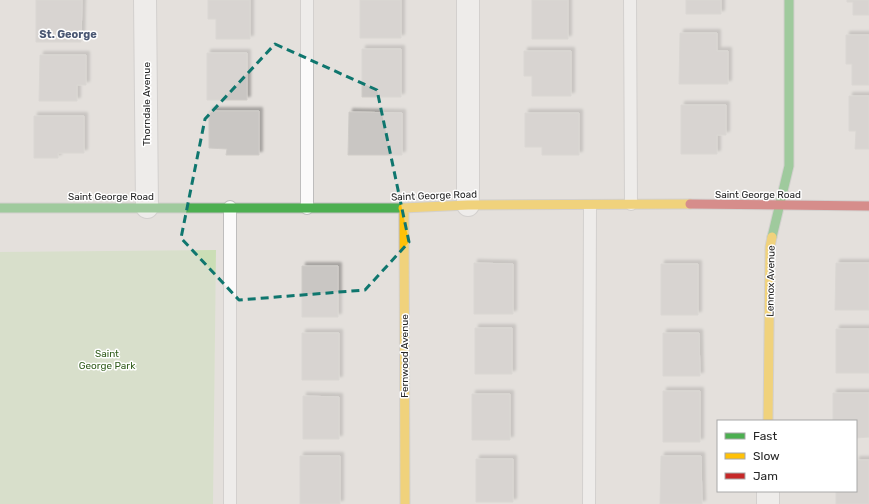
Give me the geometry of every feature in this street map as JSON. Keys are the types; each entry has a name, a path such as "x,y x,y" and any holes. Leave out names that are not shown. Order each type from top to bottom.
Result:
{"street":[{"name":"Thorndale Avenue","path":"145,0 147,207"},
{"path":"468,0 468,205"},
{"name":"Lennox Avenue","path":"768,420 770,247 789,166 789,0"},
{"name":"Saint George Road","path":"0,208 404,208 468,205 590,206 631,204 869,206"},
{"name":"Fernwood Avenue","path":"404,208 405,504"},
{"path":"768,492 768,504"}],"lane":[{"path":"307,0 307,208"},
{"path":"630,0 631,204"},
{"path":"589,504 590,206"},
{"path":"230,207 230,504"}],"highlighted area":[{"path":"275,44 377,90 409,242 365,290 239,300 181,238 205,119"}],"green space":[{"name":"Saint George Park","path":"216,250 213,504 0,504 0,252"}],"building":[{"path":"36,0 82,0 81,42 36,42"},
{"path":"208,0 250,0 250,39 216,39 216,19 208,19"},
{"path":"360,0 401,0 401,38 360,38"},
{"path":"532,0 568,0 568,39 532,39"},
{"path":"686,0 721,0 721,14 686,14"},
{"path":"847,0 869,0 869,15 853,15 853,2 847,2"},
{"path":"680,33 717,33 717,51 728,51 728,84 679,84"},
{"path":"846,35 869,35 869,85 852,85 852,64 846,64"},
{"path":"362,49 401,49 401,97 362,97"},
{"path":"524,51 571,51 571,96 532,96 532,76 524,76"},
{"path":"207,53 247,53 247,100 207,100"},
{"path":"40,55 86,55 86,85 77,85 77,101 39,101"},
{"path":"849,96 869,96 869,149 855,149 856,131 849,131"},
{"path":"681,105 726,105 726,135 717,135 717,154 681,154"},
{"path":"209,111 259,111 259,155 226,155 227,149 209,148"},
{"path":"349,112 402,113 402,155 348,155"},
{"path":"525,113 579,113 579,155 542,155 542,147 525,147"},
{"path":"34,116 84,116 84,153 58,153 58,158 34,158"},
{"path":"474,263 513,264 513,314 474,314"},
{"path":"836,263 869,263 869,310 835,310"},
{"path":"661,264 698,264 698,315 661,315"},
{"path":"302,266 338,266 338,317 302,317"},
{"path":"475,328 512,328 512,374 475,374"},
{"path":"836,329 869,329 869,373 836,373"},
{"path":"302,333 339,333 339,380 302,380"},
{"path":"663,333 699,333 700,376 663,376"},
{"path":"663,391 700,391 700,442 663,442"},
{"path":"833,393 869,393 869,437 857,438 857,420 833,420"},
{"path":"472,394 510,394 510,440 472,440"},
{"path":"303,396 339,397 339,439 303,439"},
{"path":"300,456 340,456 340,504 300,504"},
{"path":"661,456 701,456 702,504 660,504"},
{"path":"476,459 513,459 513,502 476,502"},
{"path":"857,460 869,460 869,504 836,504 836,492 857,492"}],"traffic: fast":[{"path":"772,237 789,166 789,0"},
{"path":"0,208 403,208"}],"traffic: slow":[{"path":"403,208 468,205 690,204"},
{"path":"404,208 405,504"},
{"path":"768,420 770,247 772,237"}],"traffic: jam":[{"path":"690,204 869,206"}],"district":[{"name":"St. George","path":"68,34"}]}
